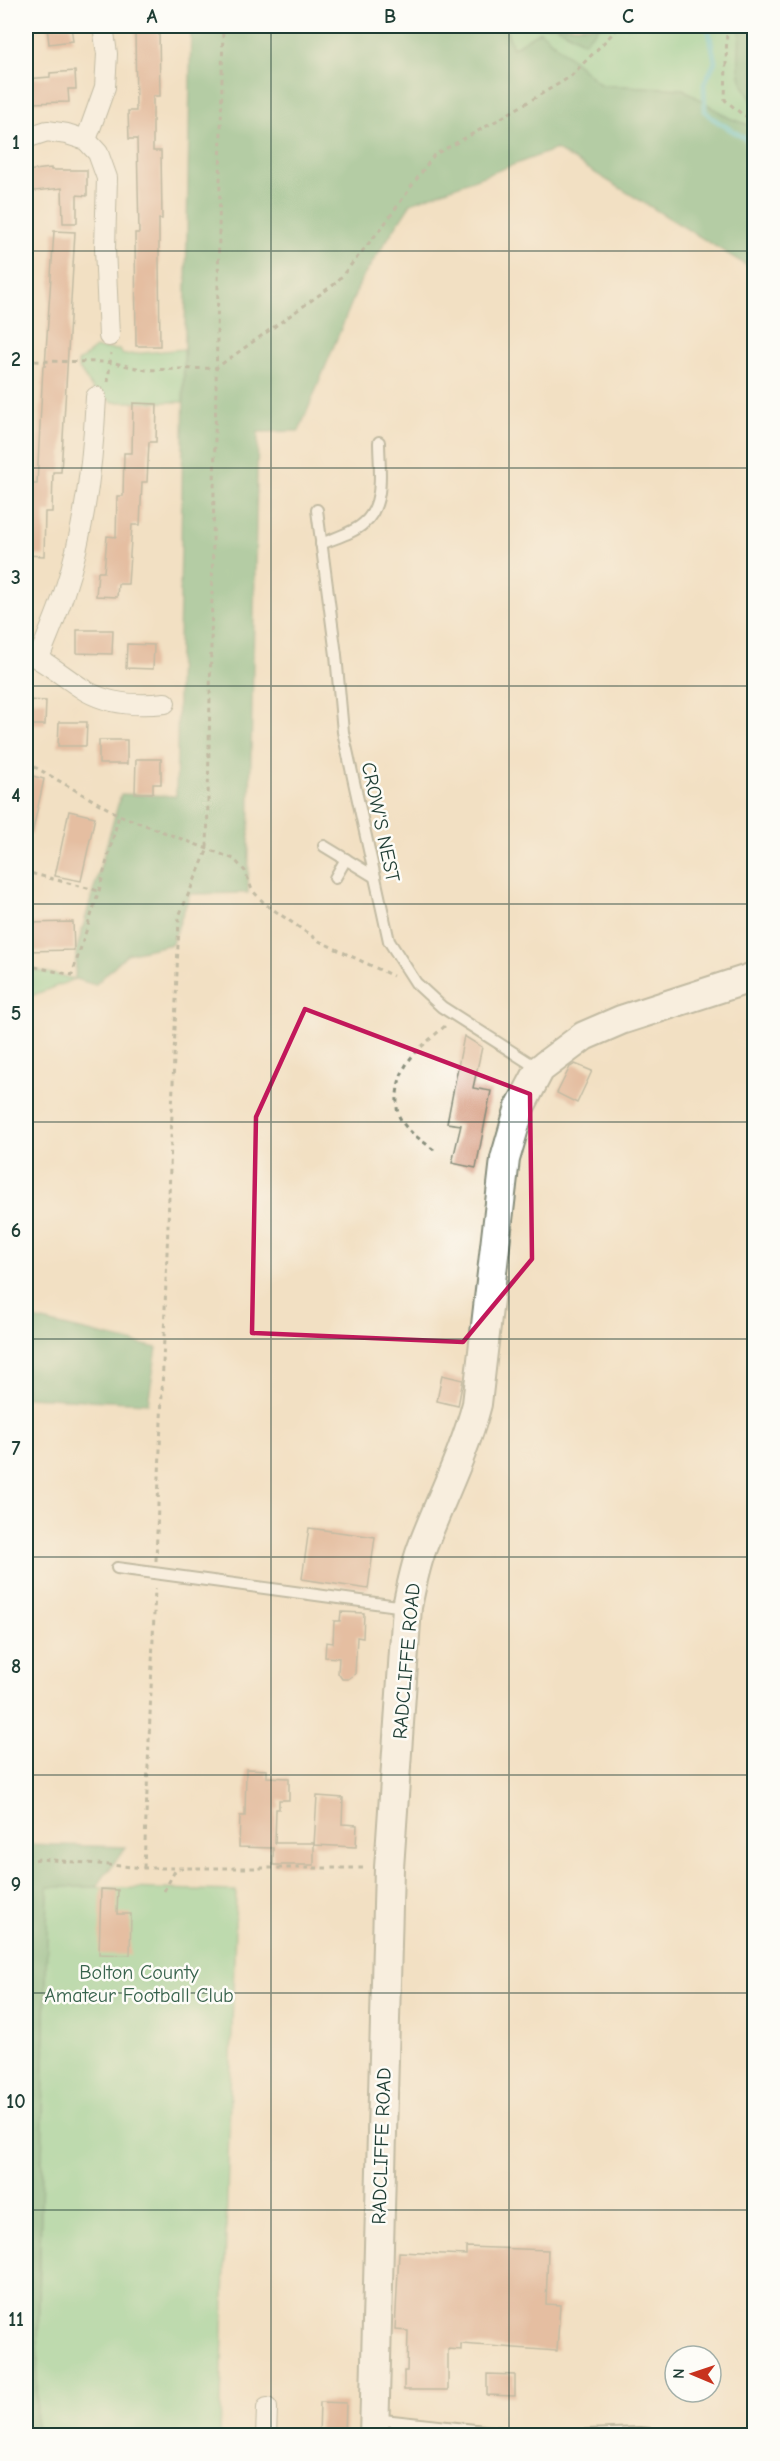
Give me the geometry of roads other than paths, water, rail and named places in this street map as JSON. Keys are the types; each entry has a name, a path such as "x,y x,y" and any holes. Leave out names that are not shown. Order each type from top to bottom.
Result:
{"main road":[{"name":"RADCLIFFE ROAD","path":"374,2427 389,1868 407,1607 422,1549 468,1436 477,1404 505,1159 520,1107 540,1069 584,1036 621,1020 754,977"}],"street":[{"path":"86,140 105,87 107,54 103,26"},
{"path":"26,138 47,131 67,134 86,140 98,153 107,178 102,325"},
{"path":"100,409 87,495 64,593 32,655 94,694 153,710"},
{"path":"266,2436 267,2408"}],"lane":[{"path":"321,544 364,524 373,512 379,497 379,442"},
{"name":"CROW'S NEST","path":"317,510 343,732 389,940 416,983 442,1007 540,1069"},
{"path":"324,846 375,877"},
{"path":"335,878 346,859"},
{"path":"117,1568 407,1607"},
{"path":"374,2427 531,2436"},
{"path":"559,2436 640,2433 672,2436"}],"waterway":[{"path":"708,26 715,62 704,84 705,111 712,118 754,144"}],"park label":[{"name":"Bolton County Amateur Football Club","path":"139,1984"}]}
